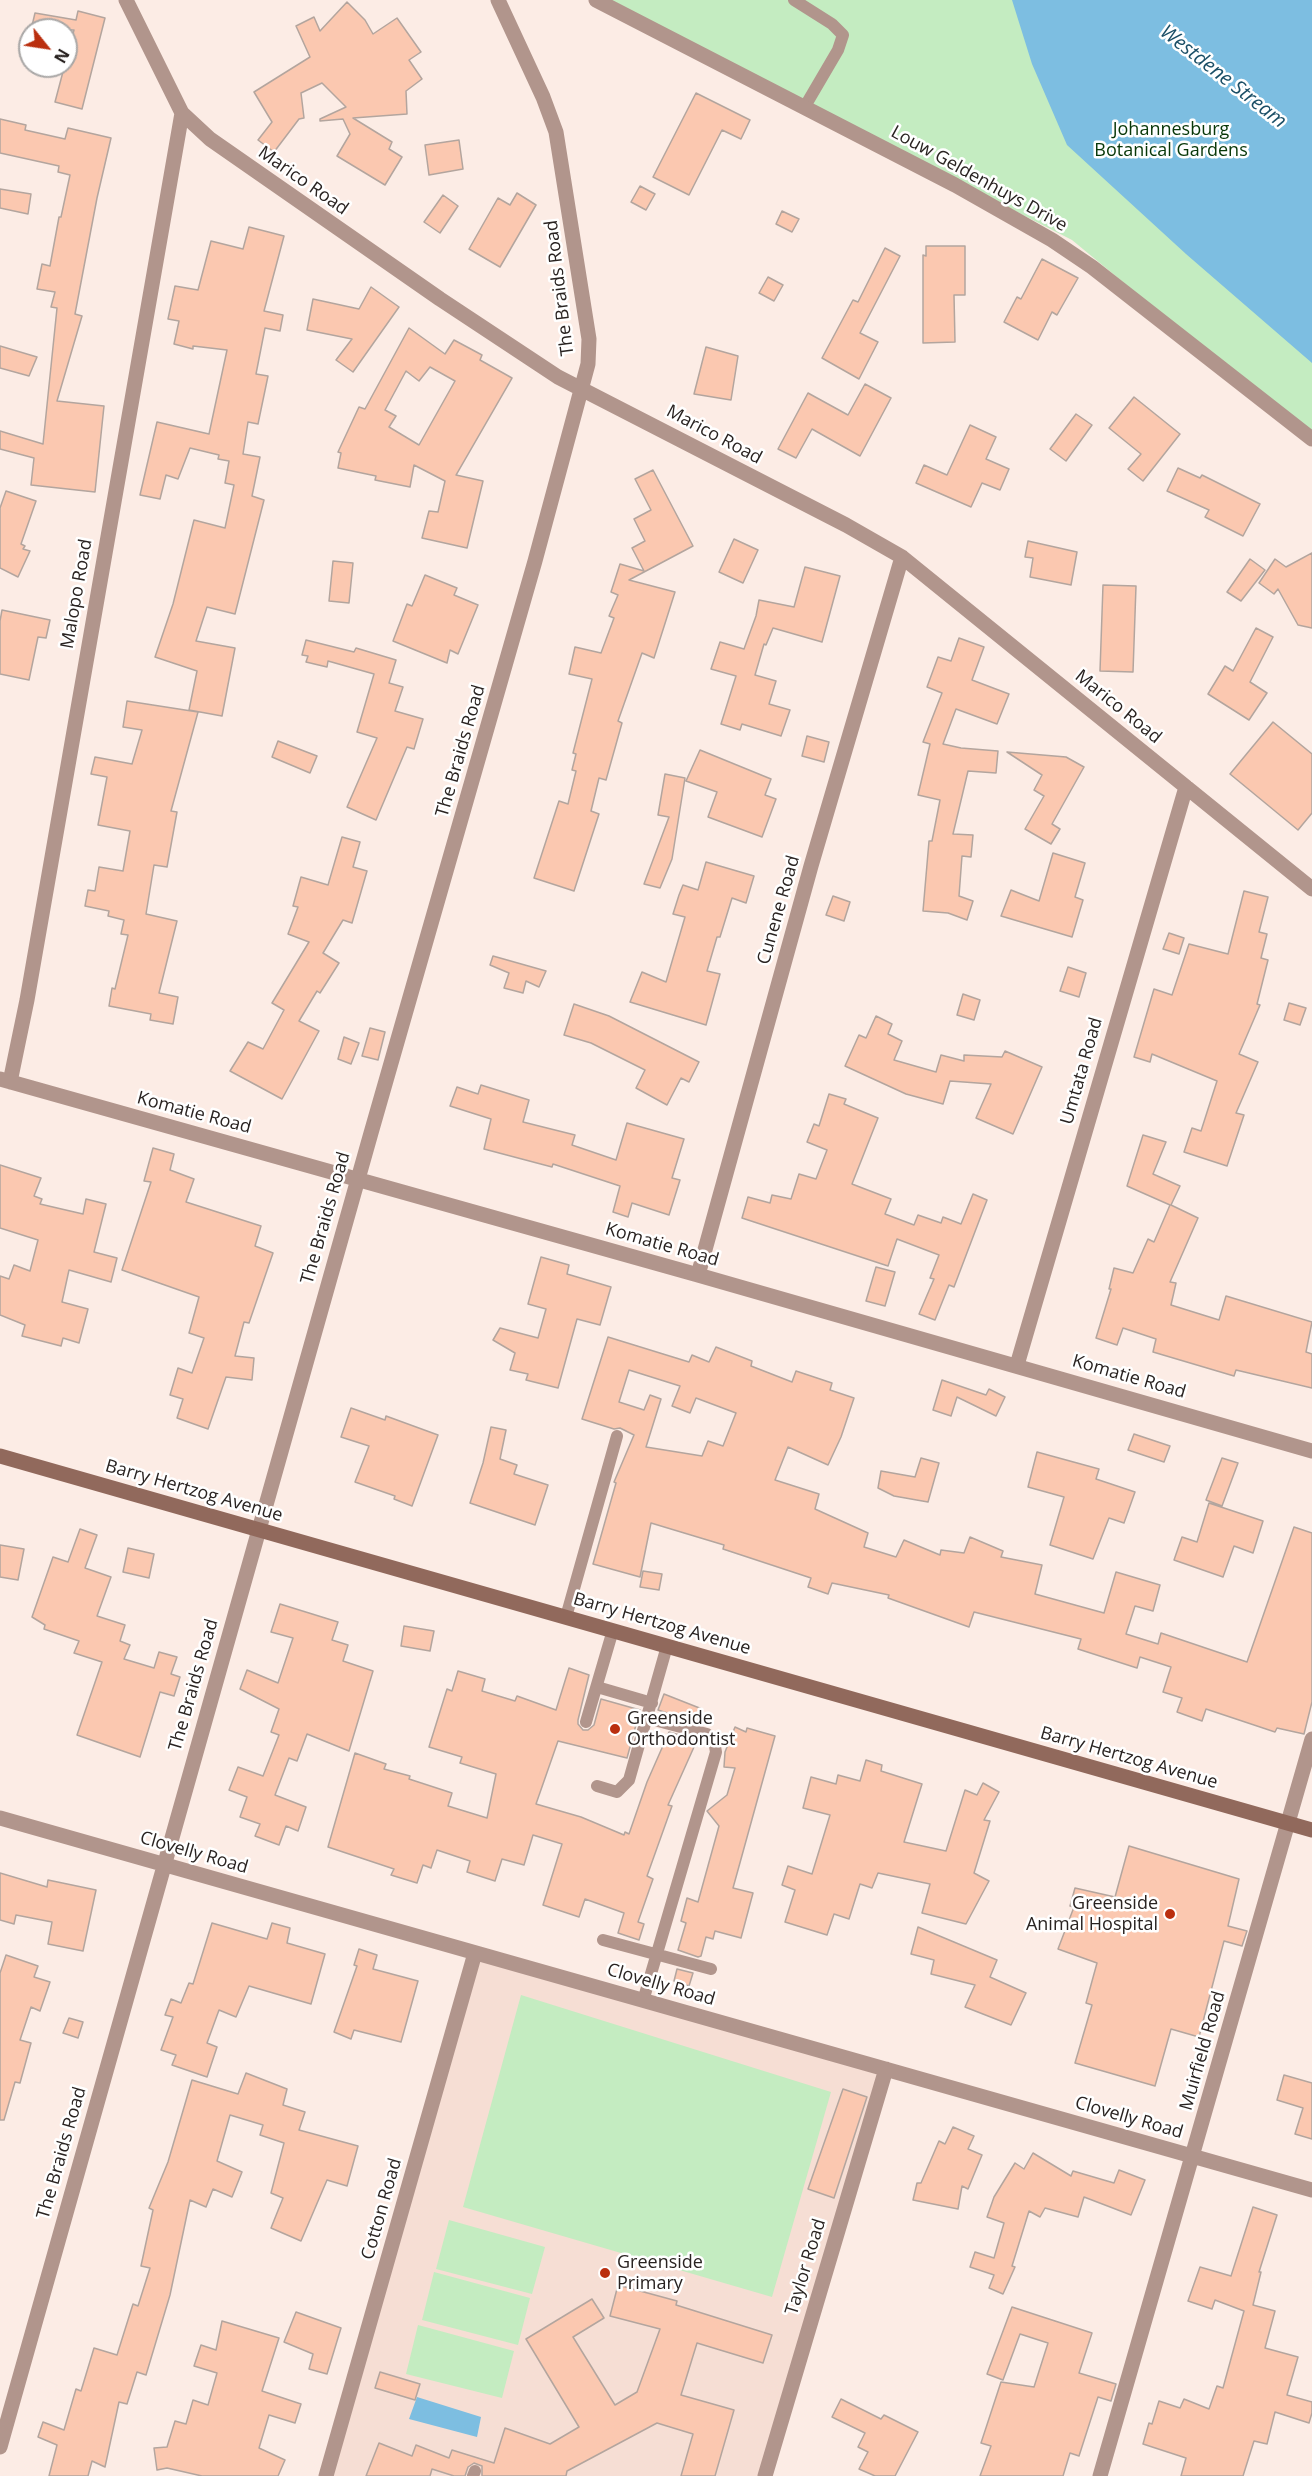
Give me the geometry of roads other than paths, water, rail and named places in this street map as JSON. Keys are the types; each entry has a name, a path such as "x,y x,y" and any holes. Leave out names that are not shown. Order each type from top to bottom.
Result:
{"main road":[{"name":"Barry Hertzog Avenue","path":"0,1456 1312,1830"}],"street":[{"name":"Marico Road","path":"126,0 182,113 210,139 525,357 558,377 864,534 902,557 1312,889"},
{"name":"The Braids Road","path":"0,2447 357,1180 526,596 588,364 589,339 559,144 543,98 498,0"},
{"name":"Louw Geldenhuys Drive","path":"596,0 621,6 804,108 955,185 1052,240 1092,267 1312,439"},
{"name":"Malopo Road","path":"5,1080 27,1000 182,113"},
{"name":"Cunene Road","path":"698,1275 811,866 902,557"},
{"name":"Umtata Road","path":"1017,1365 1186,787"},
{"name":"Komatie Road","path":"5,1080 1017,1365 1312,1451"},
{"name":"Muirfield Road","path":"1100,2476 1194,2157 1312,1739"},
{"name":"Clovelly Road","path":"0,1818 1312,2190"},
{"name":"Cotton Road","path":"326,2476 475,1953"},
{"name":"Taylor Road","path":"765,2476 886,2069"}],"lane":[{"path":"794,0 832,24 843,35 838,50 804,108"},
{"path":"566,1617 616,1436"},
{"path":"586,1722 613,1630"},
{"path":"597,1786 617,1792 629,1780 667,1646"},
{"path":"597,1687 652,1703"},
{"path":"643,2001 716,1752 714,1741 707,1734 658,1721"},
{"path":"603,1940 711,1969"}],"water":[{"name":"Westdene Stream","path":"1012,0 1312,0 1312,363 1186,254 1067,145 1032,64"},
{"path":"417,2397 481,2417 477,2437 409,2419"}],"place":[{"name":"Greenside Orthodontist","path":"615,1729"},
{"name":"Greenside Animal Hospital","path":"1170,1914"},
{"name":"Greenside Primary","path":"605,2273"}],"park label":[{"name":"Johannesburg Botanical Gardens","path":"1171,140"}]}
